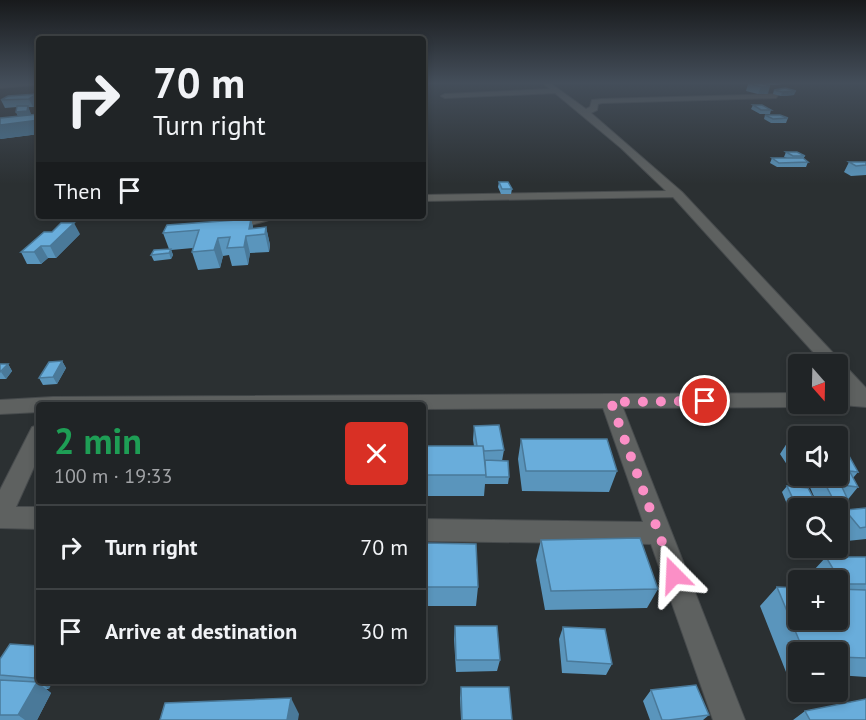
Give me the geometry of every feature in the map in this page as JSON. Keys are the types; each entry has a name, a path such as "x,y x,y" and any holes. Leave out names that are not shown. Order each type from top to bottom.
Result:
{"street":[{"path":"592,117 678,194 825,354"},
{"path":"426,198 678,194"},
{"path":"210,223 241,223 257,219"},
{"path":"848,380 866,399"},
{"path":"848,399 866,399"},
{"path":"426,403 788,400"},
{"path":"611,402 729,720"},
{"path":"0,407 36,405"},
{"path":"36,439 0,516 36,518"},
{"path":"426,530 658,533"}],"building":[{"path":"36,117 36,120 0,125 0,118"},
{"path":"768,117 788,118 773,119"},
{"path":"786,152 797,152 805,156 793,156"},
{"path":"772,158 803,158 808,162 779,163"},
{"path":"849,162 866,162 866,165 856,166"},
{"path":"499,182 508,182 512,189 502,189"},
{"path":"251,219 249,229 266,227 265,234 246,236 244,247 227,248 230,237 218,238 214,250 192,252 199,230 163,233 167,225"},
{"path":"61,223 74,223 50,246 41,246 34,252 21,252 44,232 52,232"},
{"path":"171,249 169,253 151,255 154,250"},
{"path":"62,361 53,377 39,378 49,362"},
{"path":"0,364 8,364 0,372"},
{"path":"499,425 504,450 484,451 483,446 477,446 474,426"},
{"path":"521,439 607,439 617,471 526,471"},
{"path":"426,446 483,446 486,475 426,475"},
{"path":"848,456 858,472 850,471 848,467"},
{"path":"485,460 508,461 509,477 486,477"},
{"path":"848,468 858,487 848,486"},
{"path":"787,486 808,488 813,498 793,498"},
{"path":"826,486 841,486 847,498 837,498 832,497"},
{"path":"866,508 866,527 860,528 848,514 848,510"},
{"path":"640,538 658,589 551,591 541,540"},
{"path":"426,543 476,544 478,587 426,587"},
{"path":"866,557 866,584 848,584 848,570 834,570 827,558"},
{"path":"777,587 788,588 788,613"},
{"path":"848,589 866,590 866,658 848,657 848,642 800,642 795,630 848,630"},
{"path":"455,626 497,626 500,660 456,660"},
{"path":"563,627 605,629 612,664 567,661"},
{"path":"10,644 36,646 36,675 34,678 0,675 0,659"},
{"path":"0,680 36,682 18,715 0,715"},
{"path":"696,685 709,715 662,720 651,690"},
{"path":"461,687 509,687 512,720 462,720"},
{"path":"291,698 287,720 160,720 165,703"},
{"path":"866,699 866,720 810,720 805,711"}],"route":[{"path":"674,575 611,402 705,401"}]}
